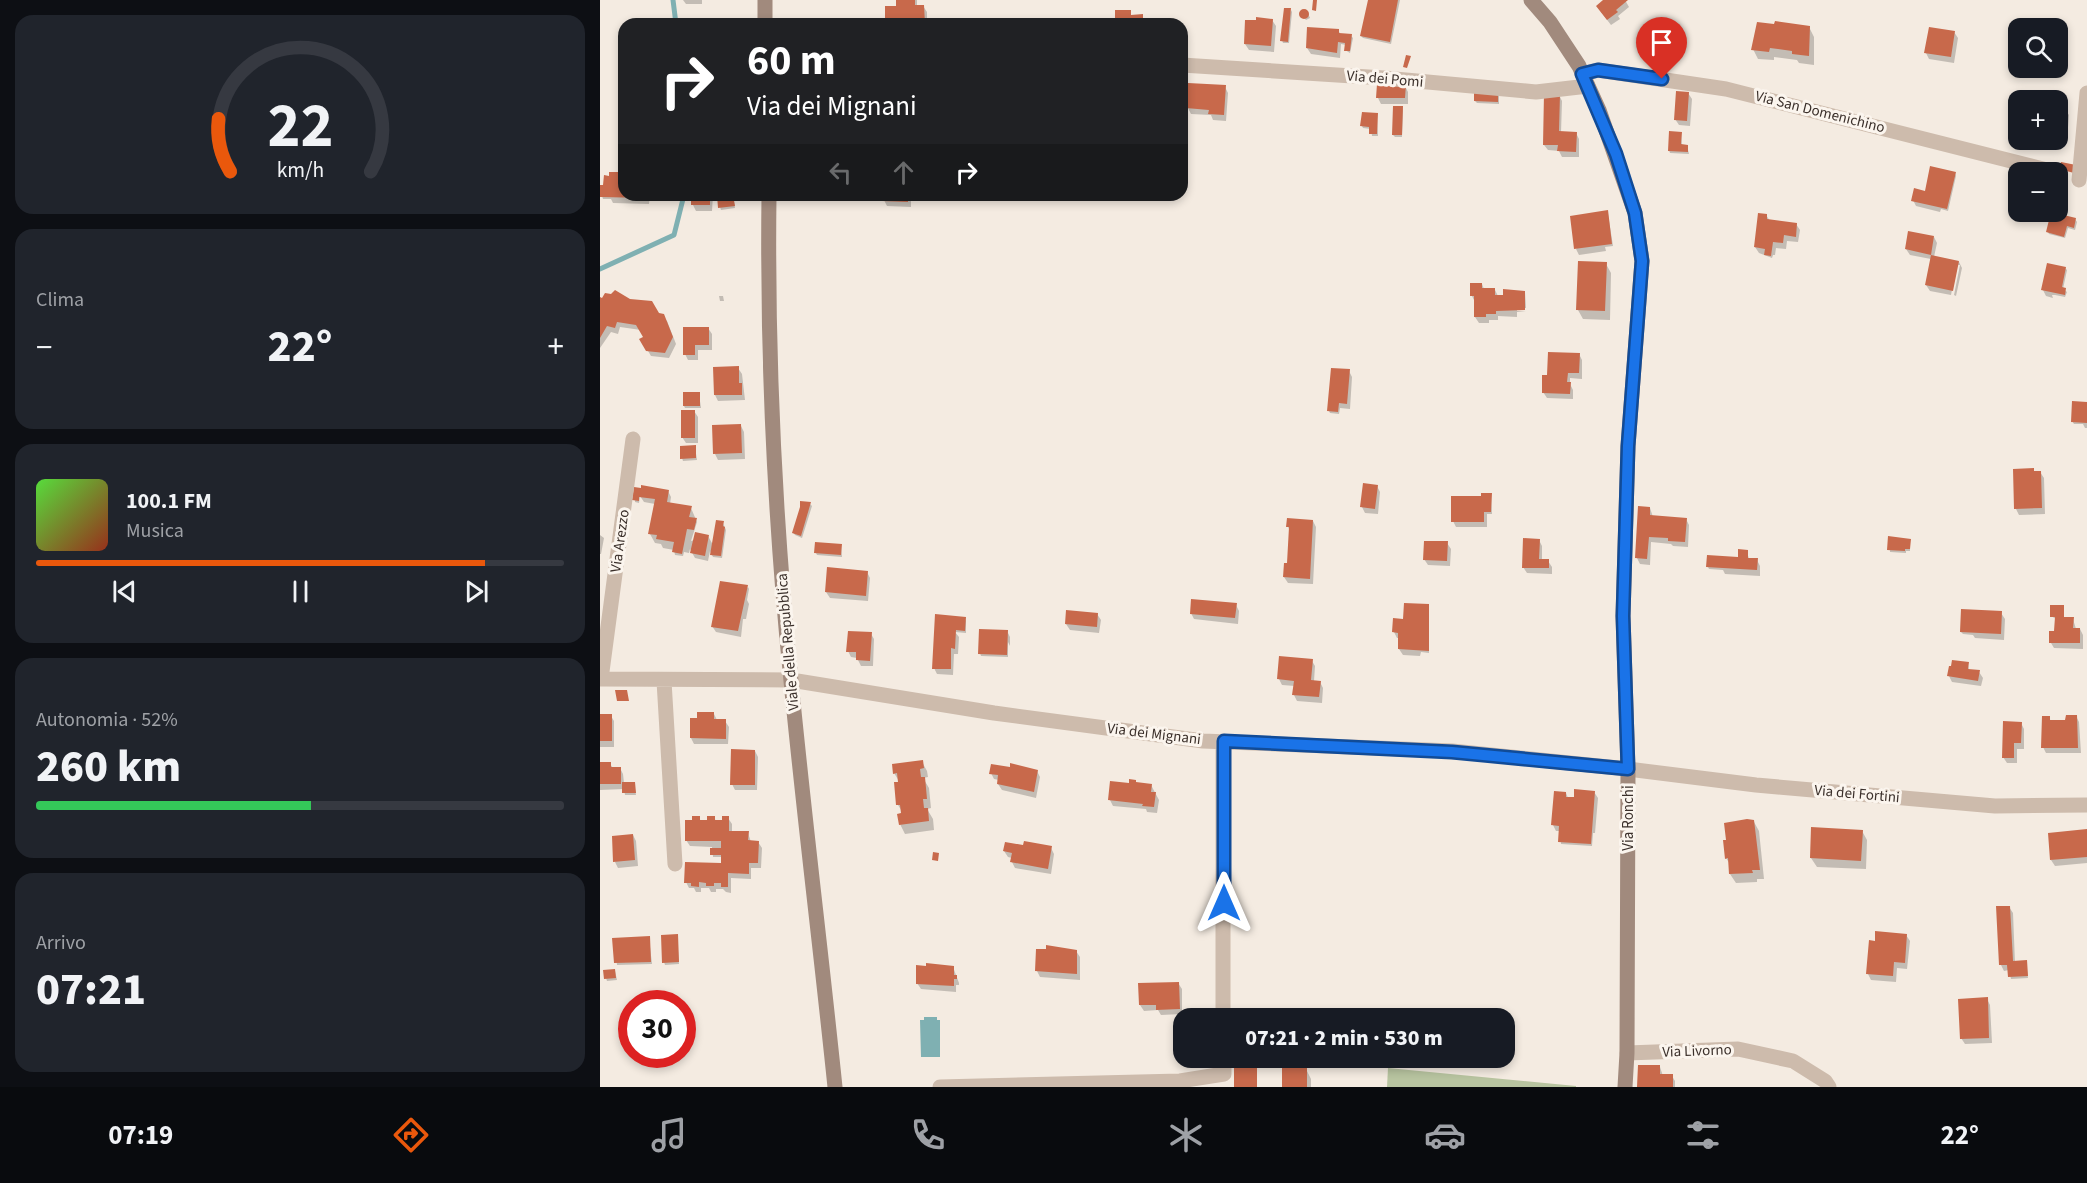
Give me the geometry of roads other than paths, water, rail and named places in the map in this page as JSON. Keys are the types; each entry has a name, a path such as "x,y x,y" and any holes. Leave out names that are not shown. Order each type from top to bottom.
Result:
{"street":[{"path":"765,0 765,18"},
{"name":"Via Ronchi","path":"1531,0 1550,22 1585,80 1616,154 1635,213 1642,261 1628,446 1623,616 1628,769 1625,1087"},
{"name":"Via dei Pomi","path":"1188,66 1384,78 1536,92 1585,80"},
{"name":"Via San Domenichino","path":"1585,80 1598,70 1726,88 2014,162"},
{"path":"2083,181 2087,93"},
{"name":"Via San Domenichino","path":"2068,176 2083,181"},
{"name":"Viale della Repubblica","path":"769,201 772,369 779,539 791,680 835,1087"},
{"name":"Via Arezzo","path":"633,439 601,679 791,680"},
{"name":"Via dei Mignani","path":"791,680 994,713 1203,741 1452,752 1628,769"},
{"path":"664,681 675,864"},
{"path":"1224,741 1224,1008"},
{"name":"Via dei Fortini","path":"1628,769 1756,785 1995,806 2087,805"},
{"name":"Via Livorno","path":"1627,1053 1738,1049 1793,1061 1825,1081 1829,1087"},
{"path":"940,1087 1180,1081 1224,1074 1224,1068"}],"water":[{"path":"924,1017 937,1017 937,1020 940,1020 940,1057 921,1057 920,1020 924,1020"}],"waterway":[{"path":"673,0 675,18"},
{"path":"600,269 674,235 682,201"}]}
